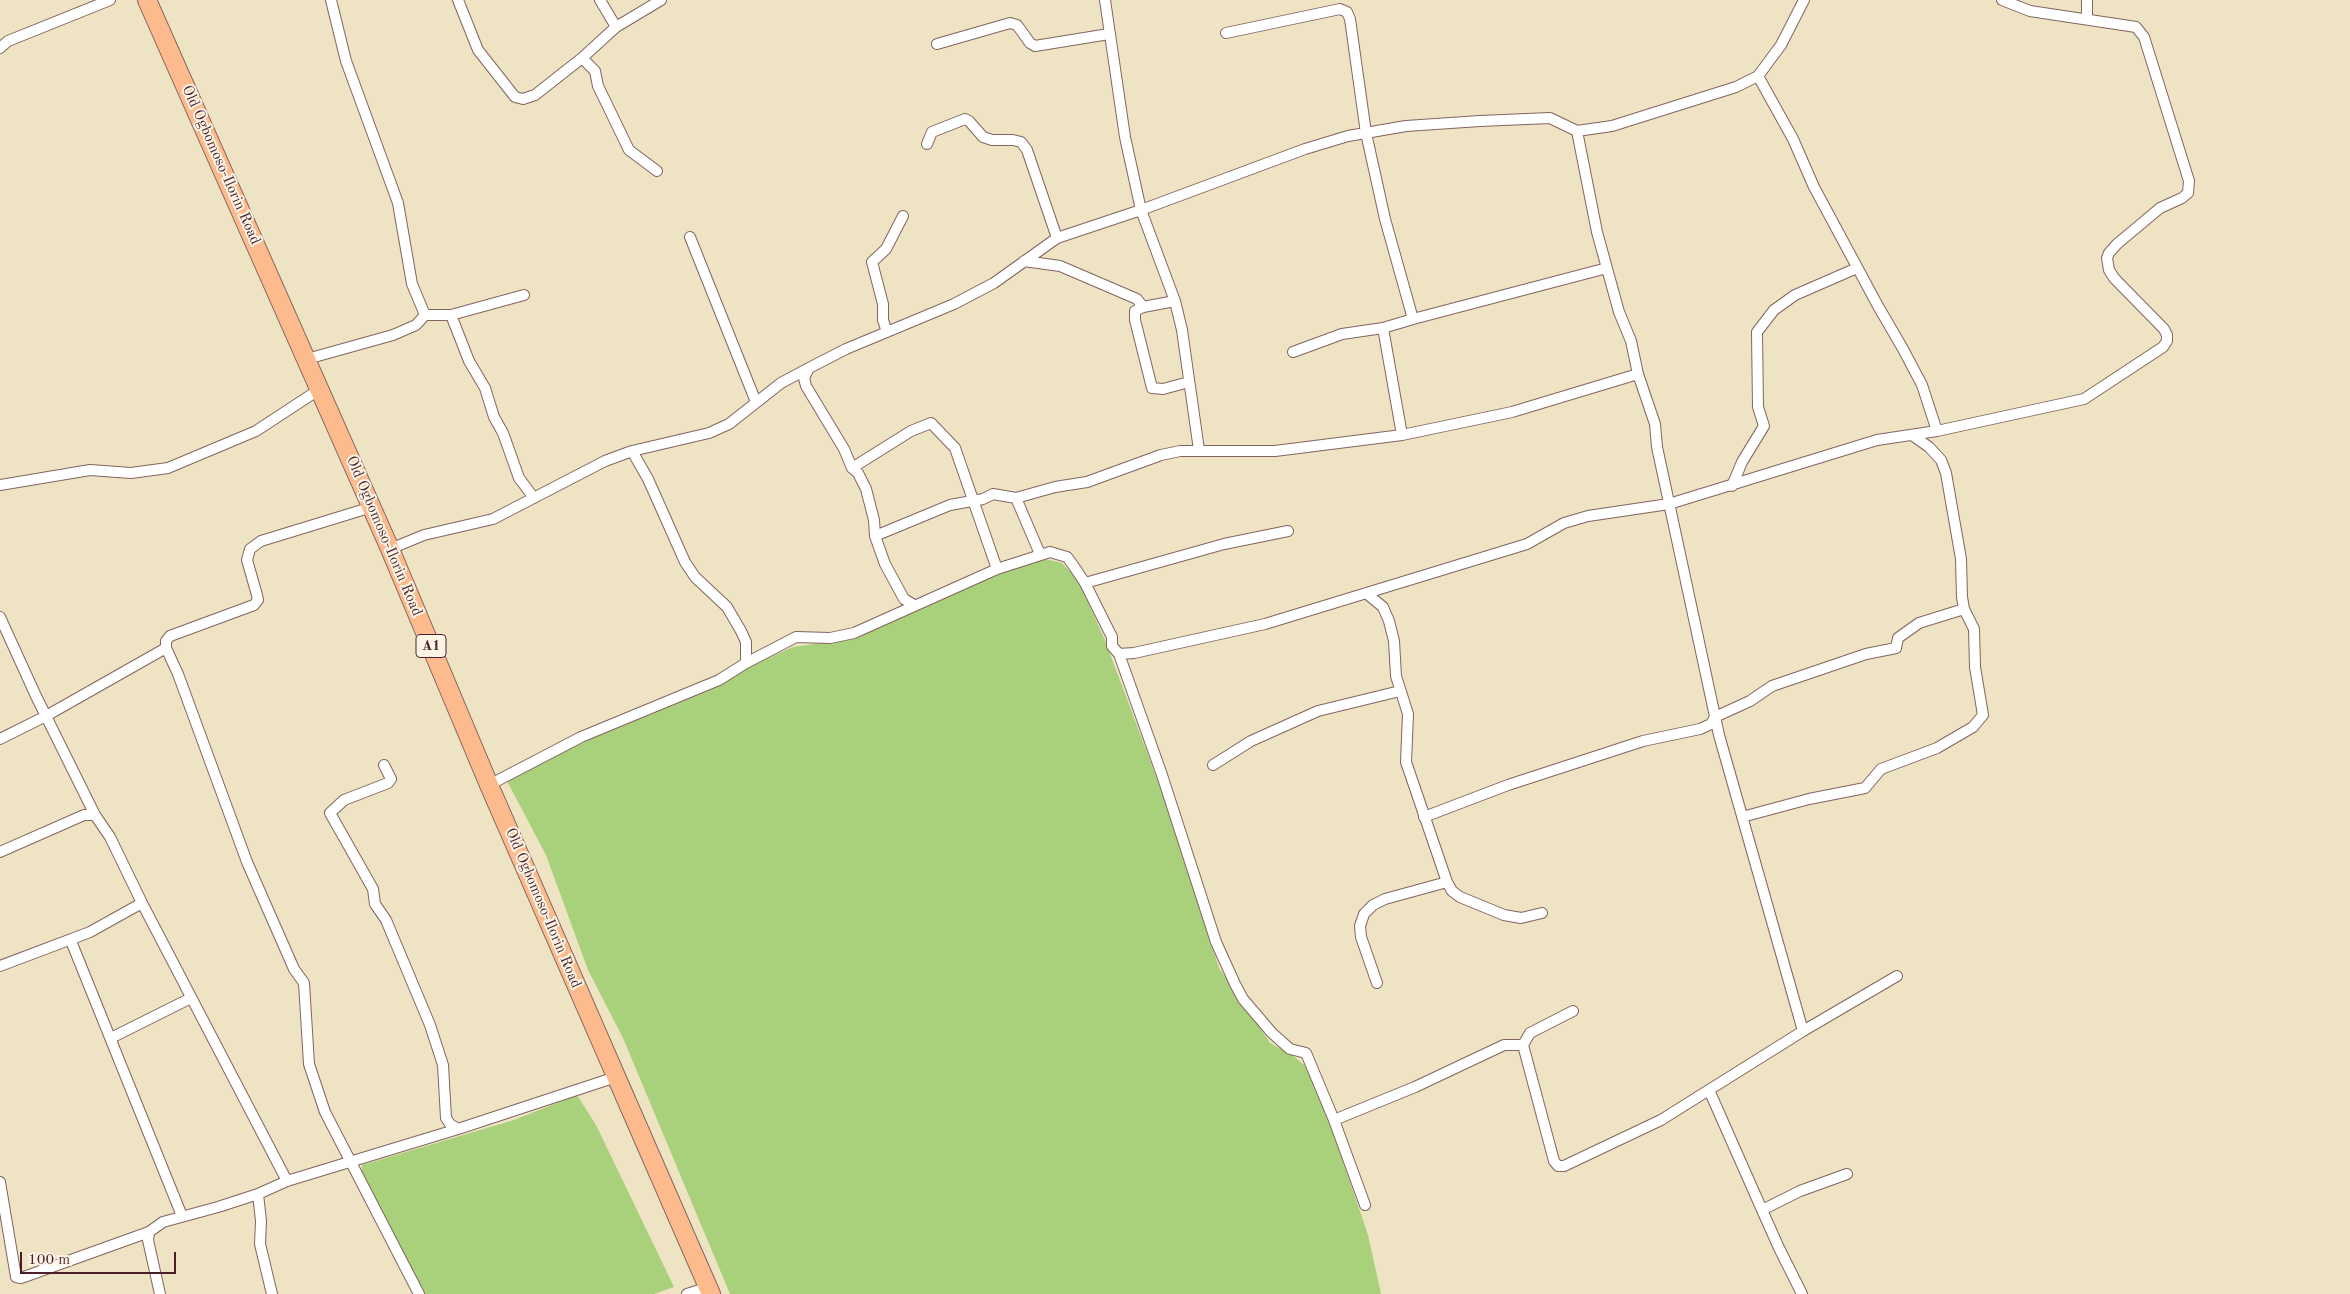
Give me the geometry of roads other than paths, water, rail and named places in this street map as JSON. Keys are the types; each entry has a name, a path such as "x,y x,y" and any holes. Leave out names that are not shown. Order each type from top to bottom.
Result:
{"highway":[{"name":"Old Ogbomoso-Ilorin Road","path":"148,0 372,507 489,785 710,1291"}],"street":[{"path":"0,48 8,41 110,0"},
{"path":"331,0 346,62 398,203 412,284 425,315"},
{"path":"458,0 478,50 515,97 523,99 535,95 616,28 661,0"},
{"path":"600,0 616,28"},
{"path":"1105,0 1125,137 1141,210 1175,300 1182,330 1199,450"},
{"path":"390,549 424,535 484,522 606,461 632,452 709,434 729,424 781,383 846,348 930,315 962,300 994,283 1057,238 1141,210 1305,149 1348,136 1406,126 1536,117 1550,118 1577,131 1612,126 1736,87 1758,76 1781,45 1804,0"},
{"path":"1119,654 1265,624 1527,544 1564,523 1588,516 1669,504 1877,440 1937,431 2076,403 2163,347 2167,341 2164,329 2114,278 2109,270 2107,258 2117,244 2160,208 2182,198 2188,193 2189,181 2142,33 2136,27 2128,24 2030,11 2002,0"},
{"path":"2087,0 2087,18"},
{"path":"1226,33 1340,9 1347,12 1350,19 1366,133 1385,219 1413,318"},
{"path":"938,44 1010,23 1017,25 1030,43 1035,46 1109,34"},
{"path":"582,58 595,71 598,86 629,150 657,171"},
{"path":"1758,76 1793,138 1814,186 1857,268 1922,385 1937,431"},
{"path":"927,144 932,132 965,119 983,137 992,140 1021,142 1027,150 1057,238"},
{"path":"1577,131 1597,232 1619,312 1630,341 1638,374 1655,424 1657,448 1715,717 1803,1031"},
{"path":"887,332 883,320 883,304 872,262 886,249 903,216"},
{"path":"690,237 756,402"},
{"path":"1024,261 1060,266 1137,299 1143,307"},
{"path":"1293,352 1342,334 1383,328 1413,318 1607,268"},
{"path":"1732,486 1742,462 1764,426 1758,407 1756,332 1774,310 1795,296 1857,268"},
{"path":"307,359 393,335 416,325 425,315 450,315 524,295"},
{"path":"1175,300 1143,307 1135,312 1135,320 1152,388 1163,389 1190,382"},
{"path":"450,315 470,361 486,388 494,417 503,433 519,478 534,498"},
{"path":"1383,328 1402,435"},
{"path":"809,368 804,378 806,386 844,449 852,468 858,474 866,489 874,520 875,536 885,564 904,598 914,605"},
{"path":"875,536 950,505 992,494 1016,498 1055,487 1087,482 1161,455 1199,450 1275,451 1402,435 1512,412 1638,374"},
{"path":"0,485 90,470 131,473 168,468 256,431 320,389"},
{"path":"852,468 912,431 931,423 955,448 997,569"},
{"path":"1742,817 1809,799 1864,788 1887,765 1937,748 1979,722 1983,715 1975,666 1974,629 1964,609 1961,586 1961,559 1946,473 1941,460 1929,447 1912,435"},
{"path":"632,452 648,479 685,562 694,577 727,607 741,631 746,642 746,663"},
{"path":"1016,498 1040,554"},
{"path":"372,507 261,541 250,549 247,560 258,600 254,605 170,636 166,641 166,648 178,674 247,862 294,969 304,983 309,1064 325,1112 353,1162 419,1294"},
{"path":"1084,583 1224,544 1288,531"},
{"path":"489,785 581,737 719,680 746,663 796,637 830,638 854,633 997,569 1050,552 1067,557 1084,583 1112,637 1112,646 1119,654 1162,775 1216,942 1235,984 1243,1000 1272,1033 1290,1049 1306,1053 1334,1120 1365,1205"},
{"path":"1366,593 1383,607 1390,621 1394,641 1396,676 1408,714 1406,762 1447,882 1452,891 1460,897 1504,915 1521,918 1542,913"},
{"path":"1424,817 1508,785 1643,741 1700,729 1711,724 1715,717 1734,710 1772,686 1866,654 1896,648 1898,638 1919,623 1964,609"},
{"path":"0,619 95,815 110,837 142,903 287,1181"},
{"path":"0,739 46,716 166,648"},
{"path":"1214,765 1251,741 1318,711 1400,691"},
{"path":"384,765 391,779 388,783 344,800 330,813 373,889 375,904 386,920 430,1024 443,1064 446,1118 458,1129"},
{"path":"0,852 84,815 95,815"},
{"path":"1378,983 1361,937 1360,926 1364,914 1372,905 1385,899 1447,882"},
{"path":"0,966 71,941 142,903"},
{"path":"71,941 182,1216"},
{"path":"1573,1011 1530,1033 1522,1045 1554,1161 1558,1166 1564,1166 1662,1120 1803,1031 1897,976"},
{"path":"111,1038 191,998"},
{"path":"1334,1120 1415,1088 1504,1046 1522,1045"},
{"path":"0,1182 16,1277 21,1278 150,1232 163,1222 218,1208 258,1194 287,1181 458,1129 616,1077"},
{"path":"1709,1090 1762,1210 1802,1294"},
{"path":"1762,1210 1800,1191 1848,1174"},
{"path":"258,1194 261,1221 260,1244 272,1294"},
{"path":"150,1232 148,1240 160,1294"},
{"path":"687,1294 710,1291"}]}
